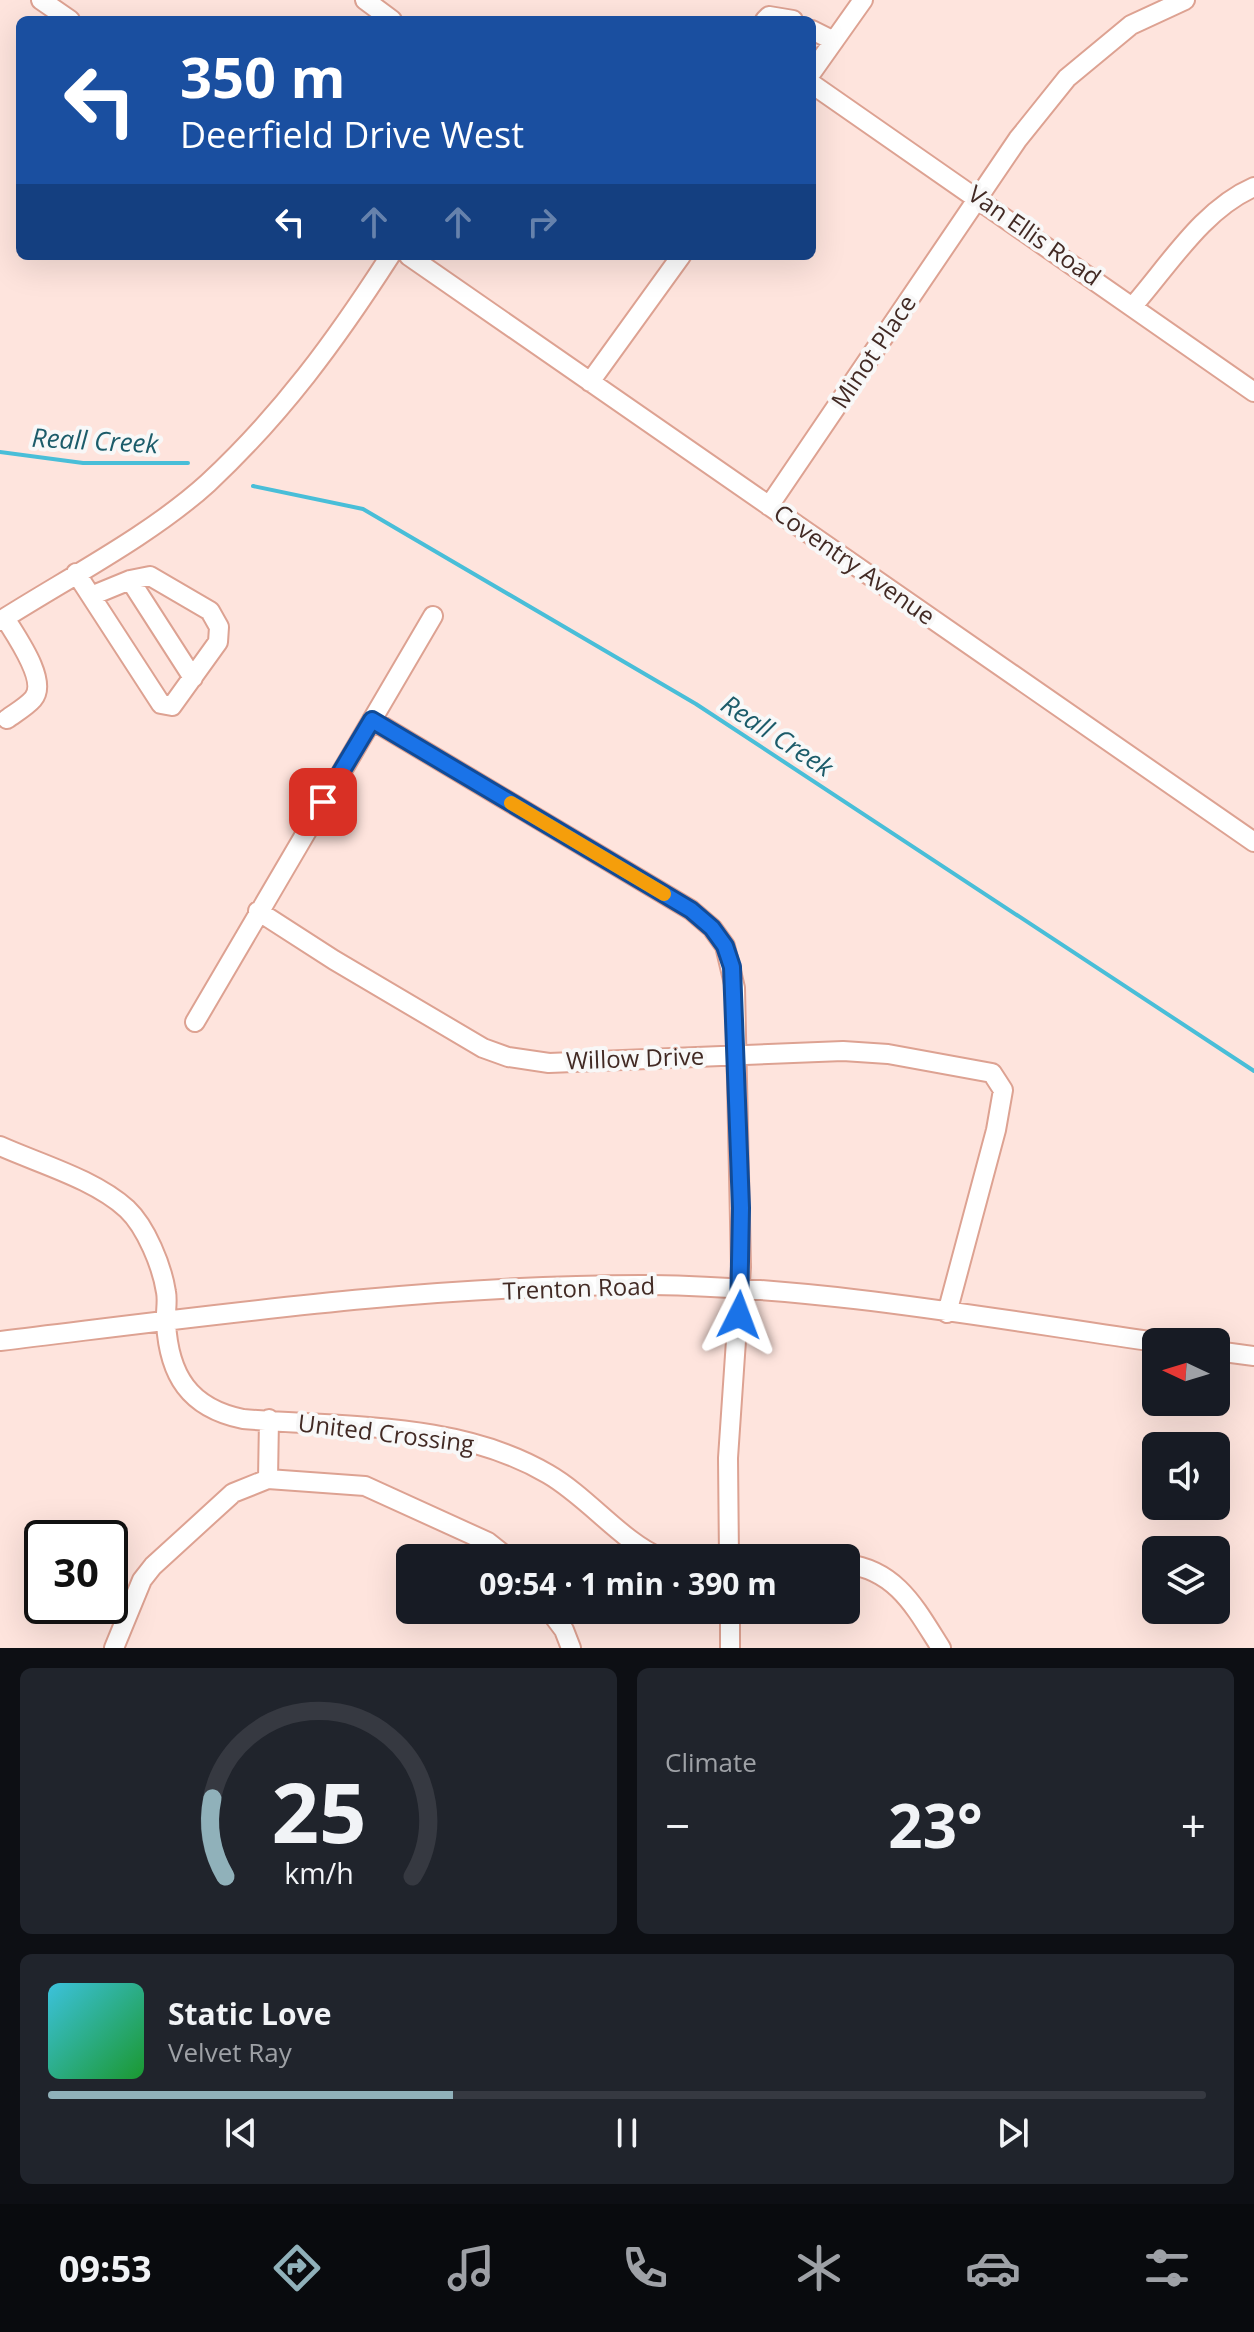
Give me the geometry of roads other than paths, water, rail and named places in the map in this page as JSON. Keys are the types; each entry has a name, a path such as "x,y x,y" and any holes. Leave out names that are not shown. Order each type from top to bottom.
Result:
{"street":[{"path":"41,0 64,16"},
{"path":"365,0 387,16"},
{"path":"816,66 863,0"},
{"name":"Minot Place","path":"769,506 1018,139 1067,78 1131,25 1185,0"},
{"path":"816,32 834,41"},
{"name":"Van Ellis Road","path":"816,87 980,197 1254,392"},
{"path":"1133,306 1204,223 1223,205 1254,187"},
{"path":"7,719 34,698 38,689 33,668 2,619 207,484 279,411 330,349 387,260"},
{"name":"Coventry Avenue","path":"415,260 1254,842"},
{"path":"590,382 678,260"},
{"path":"76,573 161,704 172,706 218,642 216,619 163,581 150,576 130,580 91,596"},
{"path":"130,580 193,678"},
{"path":"195,1022 433,616"},
{"path":"372,720 691,910 712,928 725,946 732,967 737,1055 741,1289 728,1458 729,1544"},
{"name":"Willow Drive","path":"258,911 483,1048 508,1057 549,1063 843,1051 888,1054 992,1073 1003,1090 996,1130 947,1313"},
{"name":"United Crossing","path":"0,1146 102,1192 127,1210 144,1232 166,1292 170,1361 188,1391 231,1416 461,1439 507,1454 583,1496 636,1544"},
{"name":"Trenton Road","path":"0,1341 357,1300 578,1287 741,1289 1142,1340"},
{"path":"1230,1353 1254,1356"},
{"path":"268,1479 269,1419"},
{"path":"114,1648 142,1580 153,1566 233,1493 268,1479 365,1486 490,1544"},
{"path":"860,1568 883,1574 906,1593 941,1648"},
{"path":"560,1624 571,1648"},
{"path":"730,1624 730,1648"}],"waterway":[{"name":"Reall Creek","path":"0,452 83,463 188,463"},
{"name":"Reall Creek","path":"253,486 363,509 696,704 1254,1071"}]}
